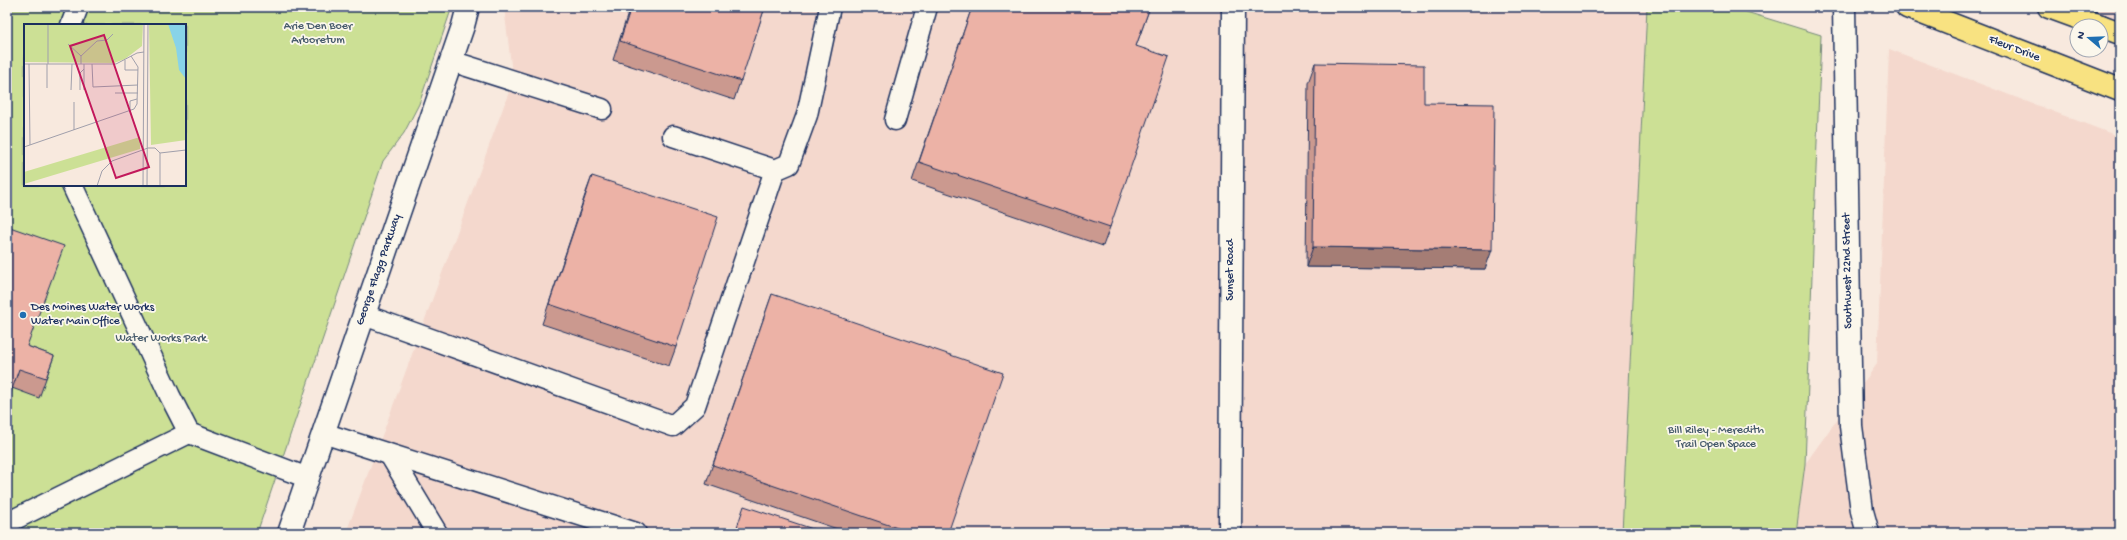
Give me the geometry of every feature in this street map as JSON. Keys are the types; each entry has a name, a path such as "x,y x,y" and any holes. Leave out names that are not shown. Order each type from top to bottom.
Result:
{"main road":[{"name":"Fleur Drive","path":"1908,7 2120,90"},
{"path":"2049,7 2079,18"},
{"path":"2109,29 2120,33"}],"street":[{"name":"George Flagg Parkway","path":"289,533 451,61 468,7"},
{"name":"Sunset Road","path":"1230,533 1233,7"},
{"name":"Southwest 22nd Street","path":"1844,7 1851,426 1862,511 1868,533"}],"lane":[{"path":"71,24 78,7"},
{"path":"673,136 775,170 789,164 807,115 830,7"},
{"path":"895,120 927,7"},
{"path":"451,61 602,109"},
{"path":"364,315 673,426 695,406 775,170"},
{"path":"72,186 170,396 190,433 308,478"},
{"path":"7,523 190,433"},
{"path":"323,433 636,533"},
{"path":"390,455 437,533"}],"shaded area":[{"path":"504,7 1647,7 1622,533 346,533 513,81"},
{"path":"2049,7 2120,7 2120,33 2109,29 2109,18 2079,18"},
{"path":"1889,49 2120,137 2120,533 1796,533 1805,464 1877,364"}],"green space":[{"name":"Water Works Park","path":"7,7 452,7 419,104 404,133 383,161 257,533 7,533"},
{"name":"Bill Riley - Meredith Trail Open Space","path":"1647,7 1730,7 1821,35 1805,464 1796,533 1622,533"}],"building":[{"path":"631,7 765,7 741,81 620,41"},
{"path":"972,7 1150,7 1136,46 1169,57 1110,227 919,162"},
{"path":"1315,63 1424,65 1424,103 1494,104 1492,250 1313,247"},
{"path":"592,176 718,217 676,347 549,304"},
{"name":"Des Moines Water Works Water Main Office","path":"7,226 64,246 27,346 54,356 46,378 19,369 7,404"},
{"path":"772,294 1003,373 948,533 912,533 713,465"},
{"path":"744,506 825,533 735,533"}],"place":[{"name":"Des Moines Water Works Water Main Office","path":"23,315"}],"park label":[{"name":"Arie Den Boer Arboretum","path":"318,34"}]}
